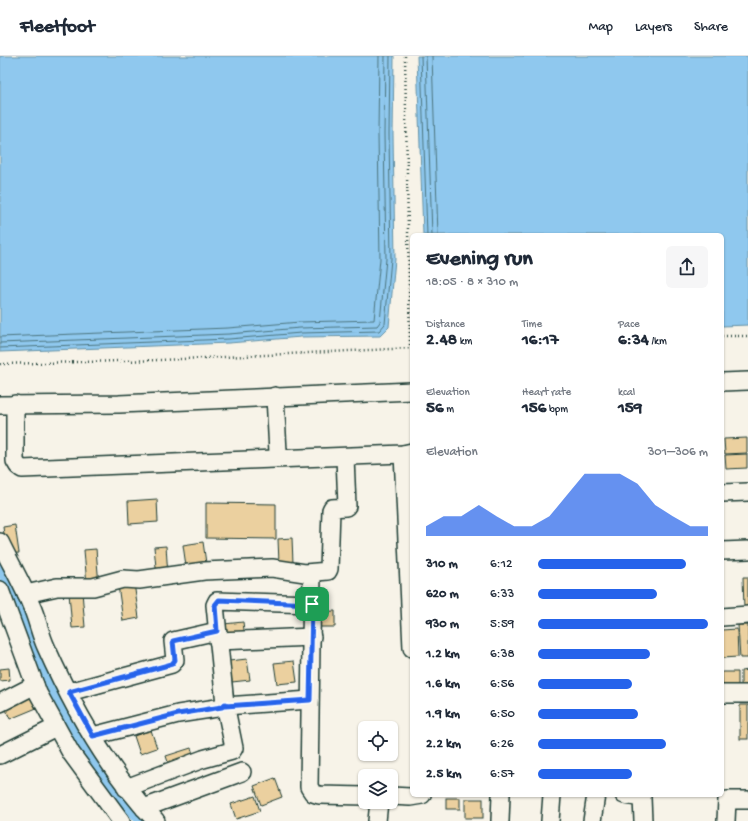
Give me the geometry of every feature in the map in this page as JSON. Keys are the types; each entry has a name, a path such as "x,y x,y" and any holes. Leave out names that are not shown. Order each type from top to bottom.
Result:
{"street":[{"path":"724,382 748,381"},
{"path":"410,391 119,404 7,404 15,461 22,469 345,457 407,453 410,576"},
{"path":"275,396 278,452"},
{"path":"26,594 57,587 93,587 123,579 162,577 204,571 272,568 312,573 329,570 331,510 332,508 347,506 345,457"},
{"path":"724,493 748,492"},
{"path":"0,542 26,594 46,647 107,762 126,788 156,821"},
{"path":"724,551 748,550"},
{"path":"312,573 309,787 313,792 319,795 358,796"},
{"path":"0,590 36,685 56,726 88,779 121,821"},
{"path":"126,788 203,759 232,751 234,748 225,705 218,636 215,605 219,600 312,604"},
{"path":"724,617 748,615"},
{"path":"69,692 172,664 175,660 173,641 218,636 312,637"},
{"path":"0,703 36,685"},
{"path":"724,694 748,694"},
{"path":"93,736 178,714 222,707 225,705 310,700"},
{"path":"0,755 56,726"},
{"path":"144,808 242,772"},
{"path":"398,796 410,796"},
{"path":"500,821 501,797"},
{"path":"550,821 552,797"},
{"path":"592,821 596,797"},
{"path":"636,797 642,798 643,821"},
{"path":"726,821 727,800 748,800"},
{"path":"377,821 378,809"}],"path":[{"path":"405,56 410,299"},
{"path":"724,336 748,336"},
{"path":"0,364 161,360 410,348"}],"water":[{"path":"0,56 394,56 393,134 395,259 389,327 380,336 301,337 229,343 0,352"},
{"path":"417,56 748,56 748,325 724,326 724,233 423,233"}],"building":[{"path":"747,438 747,453 725,454 724,439"},
{"path":"747,454 747,468 726,469 725,455"},
{"path":"157,499 158,522 129,524 128,501"},
{"path":"206,503 276,504 276,539 206,538"},
{"path":"15,525 19,553 7,554 3,527"},
{"path":"292,538 293,563 279,563 278,539"},
{"path":"203,542 207,570 187,573 183,545"},
{"path":"166,546 168,576 157,577 154,547"},
{"path":"96,549 99,585 87,585 84,550"},
{"path":"743,577 748,577 748,609 744,609"},
{"path":"134,583 139,618 123,621 118,585"},
{"path":"82,592 85,627 72,628 69,593"},
{"path":"335,611 335,627 315,627 315,612"},
{"path":"243,622 245,638 225,639 224,624"},
{"path":"738,625 748,625 748,658 740,658"},
{"path":"737,629 738,657 724,658 724,630"},
{"path":"247,659 250,680 232,682 229,661"},
{"path":"294,661 297,682 277,684 274,663"},
{"path":"9,668 10,680 0,681 0,669"},
{"path":"748,670 748,692 741,692 741,671"},
{"path":"724,672 738,672 738,691 724,692"},
{"path":"34,695 39,707 10,719 5,707"},
{"path":"740,705 748,705 748,739 740,739"},
{"path":"151,730 157,748 140,754 134,736"},
{"path":"191,748 195,759 170,768 166,756"},
{"path":"275,778 282,797 261,805 254,786"},
{"path":"255,796 260,811 236,819 231,804"},
{"path":"446,798 460,798 460,809 446,809"},
{"path":"465,799 483,799 483,818 465,818"}],"waterway":[{"path":"0,564 17,596 39,659 59,705 101,772 144,821"}],"route":[{"path":"219,600 312,604 310,700 225,706 225,704 222,707 178,714 93,736 69,692 174,663 173,641 217,631 215,605 219,600"}]}
